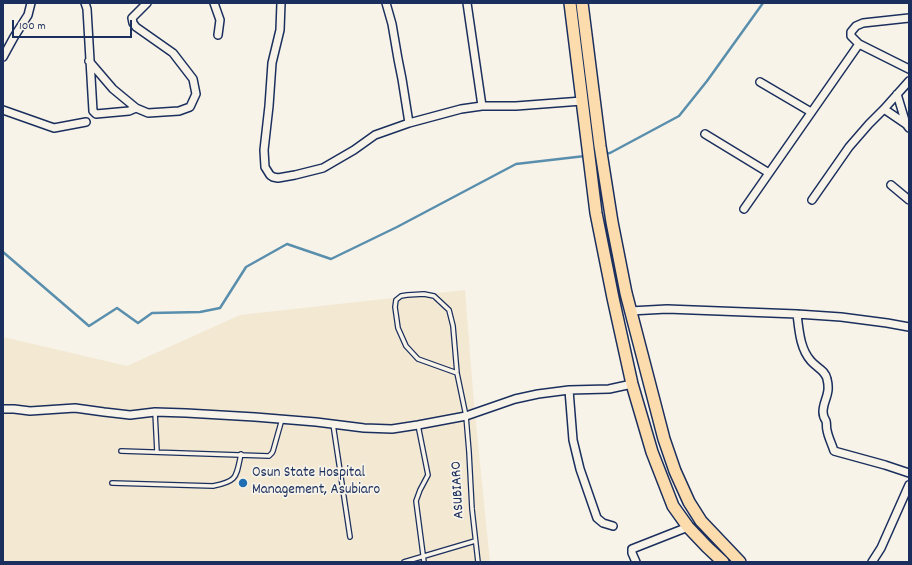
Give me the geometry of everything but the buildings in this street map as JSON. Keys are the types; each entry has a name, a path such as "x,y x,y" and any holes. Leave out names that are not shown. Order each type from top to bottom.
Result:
{"main road":[{"path":"570,3 596,213 612,298 632,384 652,452 673,506 688,527 723,562"},
{"path":"582,3 603,171 612,222 630,311 664,439 675,471 689,502 701,521 740,562"}],"street":[{"path":"3,57 28,15 32,3"},
{"path":"85,3 87,9 93,111 96,114 129,111 136,108"},
{"path":"89,61 113,89 136,108 148,113 179,111 190,107 196,94 193,79 173,53 136,27 133,23 132,18 147,3"},
{"path":"214,3 220,20 218,35"},
{"path":"280,3 280,30 272,63 264,150 265,167 270,175 278,178 323,168 354,150 375,135 409,123 461,109 482,106 516,106 582,101"},
{"path":"386,3 392,24 409,123"},
{"path":"467,3 482,106"},
{"path":"909,18 863,23 856,26 851,32 851,36 858,44 909,68"},
{"path":"744,209 858,44"},
{"path":"812,200 849,147 909,81"},
{"path":"760,82 811,112"},
{"path":"897,94 907,126"},
{"path":"884,109 907,126"},
{"path":"3,110 54,128 86,122"},
{"path":"705,134 769,173"},
{"path":"892,185 909,200"},
{"path":"630,311 667,309 797,314 841,317 909,327"},
{"path":"797,314 804,351 811,361 825,373 827,379 829,393 823,408 823,412 827,431 834,451 909,473"},
{"path":"3,409 30,411 75,408 130,414 155,412 240,416 364,428 392,429 466,416 515,399 538,394 569,390 609,389 632,384"},
{"path":"569,390 573,440 580,469 597,518 603,523 612,526"},
{"path":"872,562 881,548 909,485"},
{"path":"636,562 632,549 688,527"}],"lane":[{"name":"ASUBIARO","path":"457,373 418,359 406,346 398,328 395,307 396,300 400,296 424,294 434,296 449,310 453,326 457,373 466,416 472,509 478,562"},
{"path":"155,412 157,452"},
{"path":"121,451 269,456 272,453 282,419"},
{"path":"333,424 350,537"},
{"path":"418,425 428,475 416,501 424,562"},
{"path":"112,483 213,486 227,483 236,476 242,454"},
{"path":"404,562 475,541"}],"shaded area":[{"name":"Osun State Hospital Management, Asubiaro","path":"465,290 474,404 490,562 3,562 3,337 127,366 240,315"}],"waterway":[{"path":"604,154 610,153 679,116 707,81 763,3"},
{"path":"3,252 89,326 117,308 138,323 152,313 200,312 220,308 246,267 287,244 331,259 397,227 516,164 585,156"}],"place":[{"name":"Osun State Hospital Management, Asubiaro","path":"243,483"}]}
